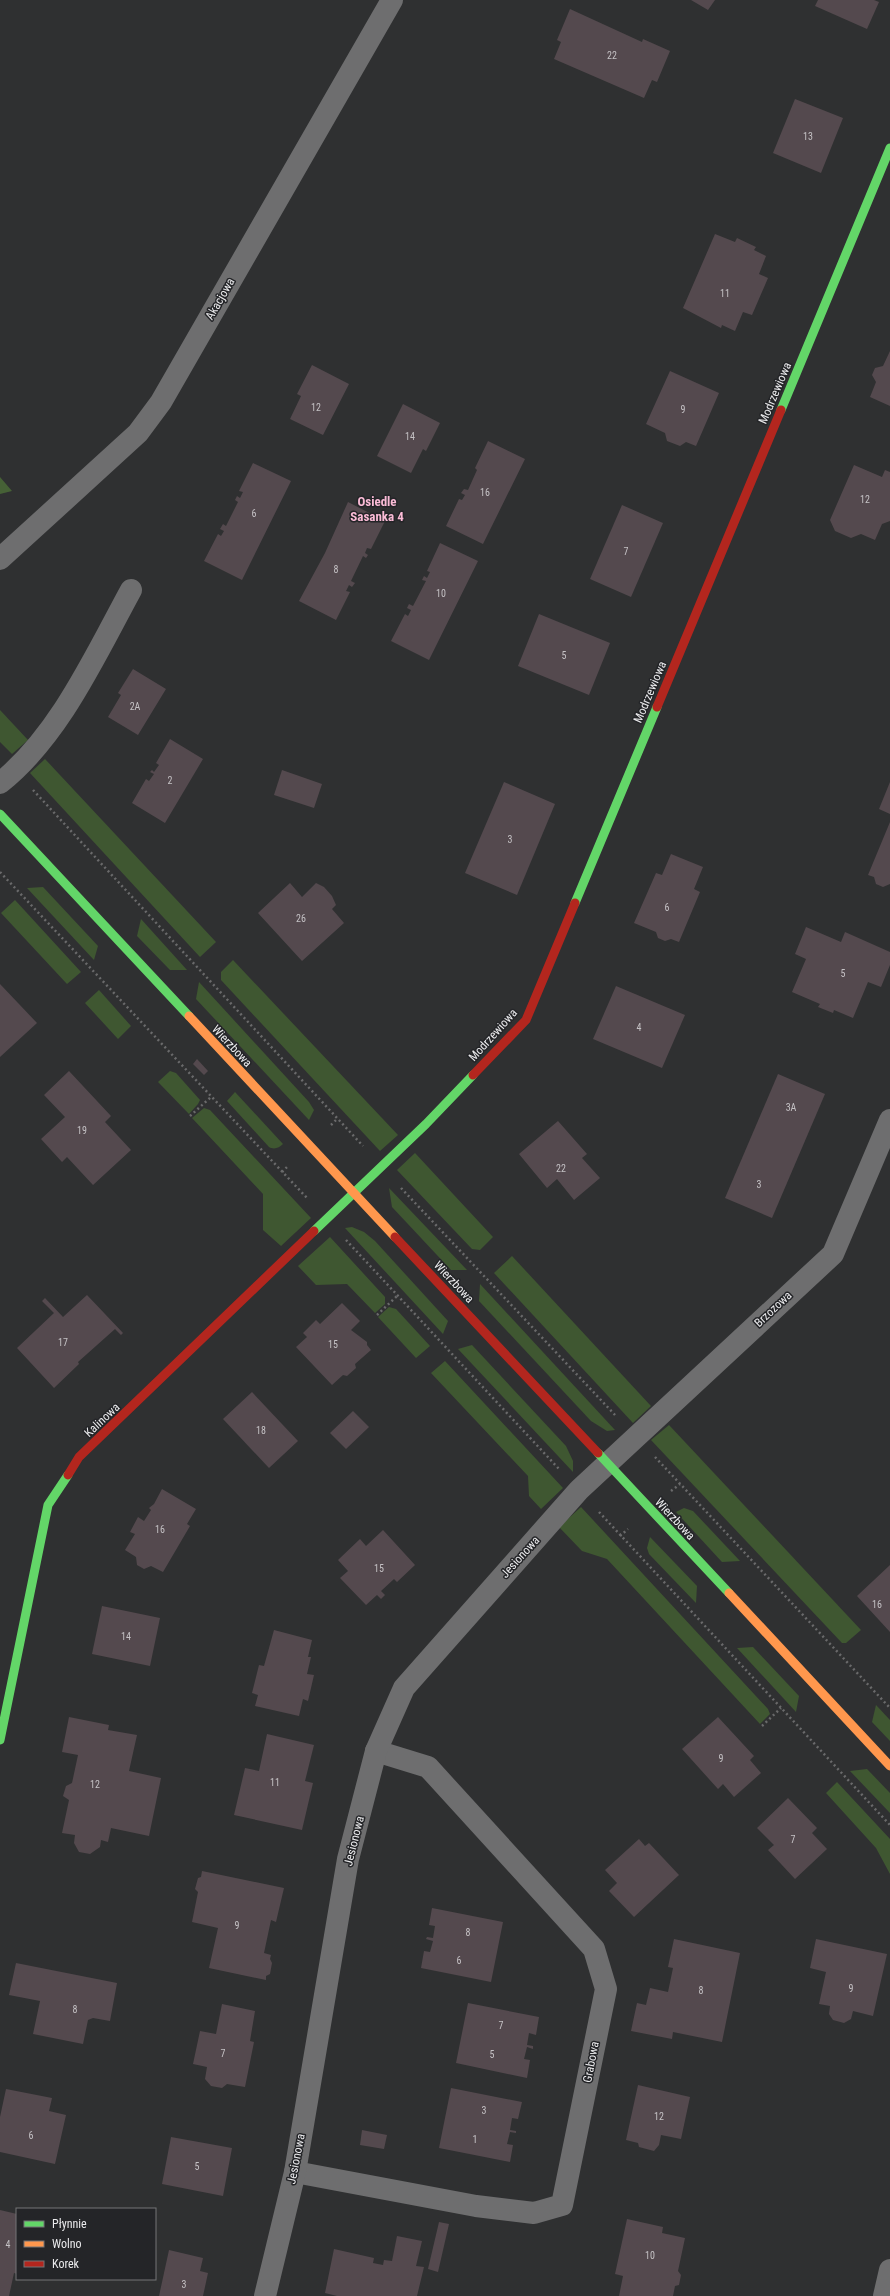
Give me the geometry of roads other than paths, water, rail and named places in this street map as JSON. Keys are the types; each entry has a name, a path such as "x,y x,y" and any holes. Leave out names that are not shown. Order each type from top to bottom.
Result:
{"street":[{"name":"Akacjowa","path":"0,559 138,433 161,402 392,0"},
{"name":"Modrzewiowa","path":"354,1193 426,1124 526,1020 890,148"},
{"path":"8,777 36,749 77,687 131,590"},
{"name":"Wierzbowa","path":"0,814 890,1766"},
{"name":"Brzozowa","path":"607,1464 833,1254 890,1120"},
{"name":"Kalinowa","path":"0,1740 48,1505 79,1457 354,1193"},
{"name":"Jesionowa","path":"265,2296 295,2172 348,1859 376,1751 404,1688 579,1490 607,1464"},
{"name":"Grabowa","path":"295,2172 476,2206 534,2213 562,2204 606,1989 594,1949 428,1767 376,1751"},
{"path":"884,2296 890,2270"}],"district":[{"name":"Osiedle Sasanka 4","path":"377,508"}]}
